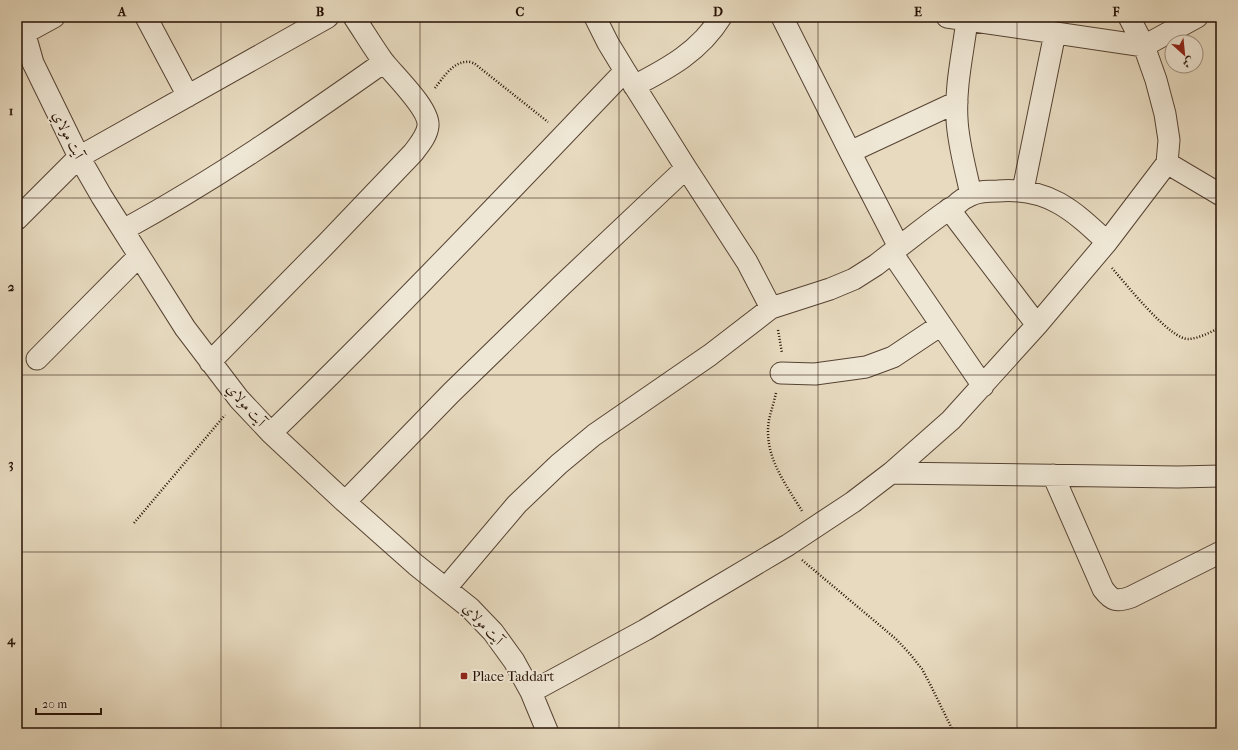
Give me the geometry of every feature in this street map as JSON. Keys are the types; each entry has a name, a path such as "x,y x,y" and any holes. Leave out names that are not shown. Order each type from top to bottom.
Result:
{"street":[{"path":"22,26 54,17"},
{"path":"146,17 188,96"},
{"path":"17,219 78,157 188,96 306,22 328,17"},
{"path":"210,362 413,153 425,137 428,126 427,116 384,62 354,17"},
{"path":"594,17 630,79 746,262 771,308"},
{"path":"271,433 350,356 564,135 630,79 667,69 692,51 712,31 721,17"},
{"path":"782,17 850,152 896,250 941,325 982,386"},
{"path":"946,17 1144,46 1197,17"},
{"path":"531,692 645,630 788,545 853,502 926,444 951,420 1037,325 1102,247 1167,163 1169,140 1165,114 1156,80 1144,46 1129,17"},
{"path":"967,20 957,102 959,136 971,195"},
{"name":"آيت مولاي","path":"22,26 25,68 139,256 185,328 210,362 239,399 271,433 345,502 416,565 470,608 493,632 514,661 531,692 548,733"},
{"path":"1023,190 1055,33"},
{"path":"123,230 198,188 290,128 384,62"},
{"path":"850,152 957,102"},
{"path":"1167,163 1221,195"},
{"path":"345,502 467,378 560,287 686,168"},
{"path":"446,588 517,504 559,464 594,435 710,355 771,308 854,279 876,265 949,209 971,195 984,192 1023,190 1050,199 1070,209 1102,247"},
{"path":"949,209 1037,325"},
{"path":"37,359 139,256"},
{"path":"781,373 815,374 866,367 893,357 941,325"},
{"path":"891,473 1178,477 1221,476"},
{"path":"1053,475 1103,589 1108,596 1113,599 1122,600 1131,597 1221,552"}],"path":[{"path":"421,107 456,65 466,62 475,64 489,74 564,135"},
{"path":"1102,247 1158,320 1179,338 1189,340 1221,327"},
{"path":"771,308 778,330 782,353 781,373 769,421 768,437 772,456 780,476 813,528"},
{"path":"134,523 239,399"},
{"path":"788,545 810,569 854,604 910,654 925,675 954,733"}],"place":[{"name":"Place Taddart","path":"464,676"}]}
